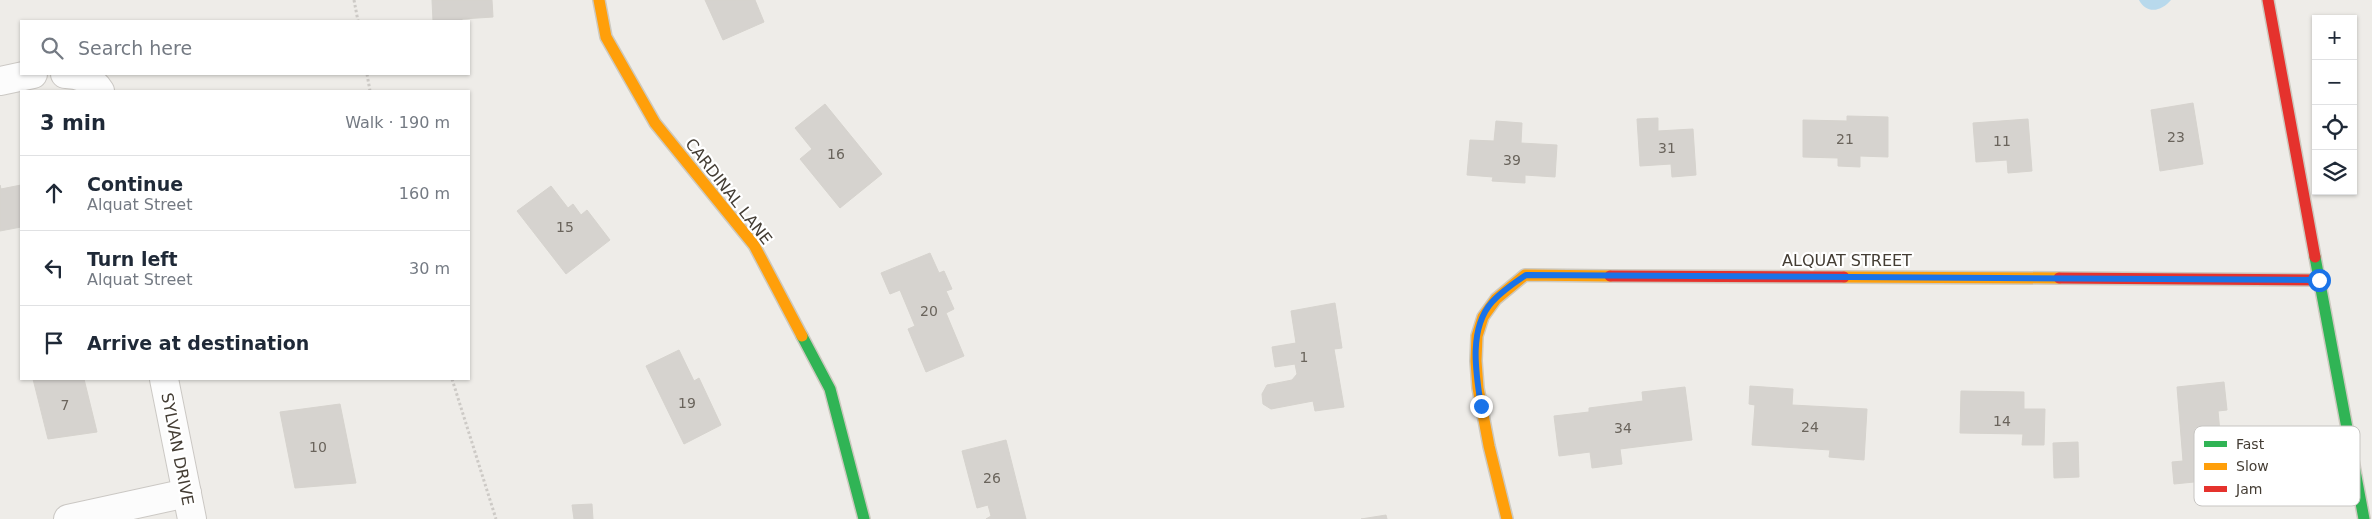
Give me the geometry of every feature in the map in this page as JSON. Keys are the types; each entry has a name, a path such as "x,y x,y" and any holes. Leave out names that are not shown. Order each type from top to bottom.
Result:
{"street":[{"name":"CARDINAL LANE","path":"599,0 606,37 655,123 754,245 830,389 864,519"},
{"path":"2268,0 2346,426"},
{"path":"0,81 28,75"},
{"path":"78,75 98,88"},
{"name":"ALQUAT STREET","path":"1507,519 1481,406 1476,365 1478,337 1482,319 1492,303 1526,275 2319,280"},
{"name":"SYLVAN DRIVE","path":"164,380 192,519"},
{"path":"68,519 186,492"},
{"path":"2360,498 2364,519"}],"path":[{"path":"354,0 358,20"},
{"path":"367,75 370,90"},
{"path":"452,380 496,519"}],"water":[{"path":"2139,0 2171,0 2163,7 2155,10 2146,8"}],"building":[{"path":"432,0 492,0 493,17 433,20"},
{"path":"705,0 755,0 764,22 723,40"},
{"path":"2193,103 2203,164 2160,171 2151,110"},
{"path":"825,104 882,174 840,208 800,159 812,149 795,128"},
{"path":"1847,116 1888,117 1888,157 1860,156 1860,167 1838,166 1838,158 1803,157 1803,120 1847,121"},
{"path":"1658,118 1658,131 1693,129 1696,175 1672,177 1671,164 1640,166 1637,119"},
{"path":"2028,119 2032,171 2008,173 2007,160 1976,162 1973,123"},
{"path":"1496,121 1522,123 1521,143 1557,145 1555,177 1525,175 1525,183 1492,181 1493,177 1467,175 1470,140 1494,141"},
{"path":"0,185 1,189 20,185 20,227 0,231"},
{"path":"551,186 568,208 573,204 581,215 587,210 610,240 566,274 517,211"},
{"path":"930,253 939,273 944,271 952,289 946,291 954,309 946,313 964,356 926,372 908,329 915,326 900,290 890,294 881,273"},
{"path":"1335,303 1342,348 1334,349 1344,407 1315,411 1313,401 1271,409 1263,404 1262,394 1267,385 1292,380 1297,374 1295,364 1275,367 1272,347 1296,343 1291,311"},
{"path":"679,350 694,381 699,378 721,425 684,444 646,366"},
{"path":"33,380 84,380 97,432 48,439"},
{"path":"2224,382 2227,410 2218,411 2219,426 2194,426 2194,482 2174,484 2172,462 2183,461 2177,387"},
{"path":"1750,386 1793,389 1792,405 1867,409 1864,460 1829,457 1830,450 1752,445 1755,405 1749,404"},
{"path":"1685,387 1692,440 1620,449 1622,464 1592,468 1590,452 1559,456 1554,416 1589,412 1589,408 1643,401 1642,392"},
{"path":"1961,391 2024,392 2024,409 2045,409 2044,445 2022,445 2023,434 1960,433"},
{"path":"340,404 356,483 295,488 280,412"},
{"path":"1006,440 1026,519 986,519 991,516 988,505 977,508 962,451"},
{"path":"2078,442 2079,477 2054,478 2053,443"},
{"path":"592,504 593,519 574,519 572,505"},
{"path":"1386,515 1387,519 1361,519"}],"traffic: fast":[{"path":"2315,257 2347,426"},
{"path":"802,336 830,389 864,519"},
{"path":"2360,498 2364,519"}],"traffic: slow":[{"path":"599,0 606,37 655,123 754,245 802,336"},
{"path":"1507,519 1489,446 1478,388 1477,336 1483,317 1496,299 1525,275 1610,276"},
{"path":"1844,277 2059,278"}],"traffic: jam":[{"path":"2268,0 2315,257"},
{"path":"1610,276 1844,277"},
{"path":"2059,278 2319,280"}],"route":[{"path":"1481,406 1476,378 1476,365 1478,337 1482,319 1492,303 1507,288 1526,275 2319,280"}]}
